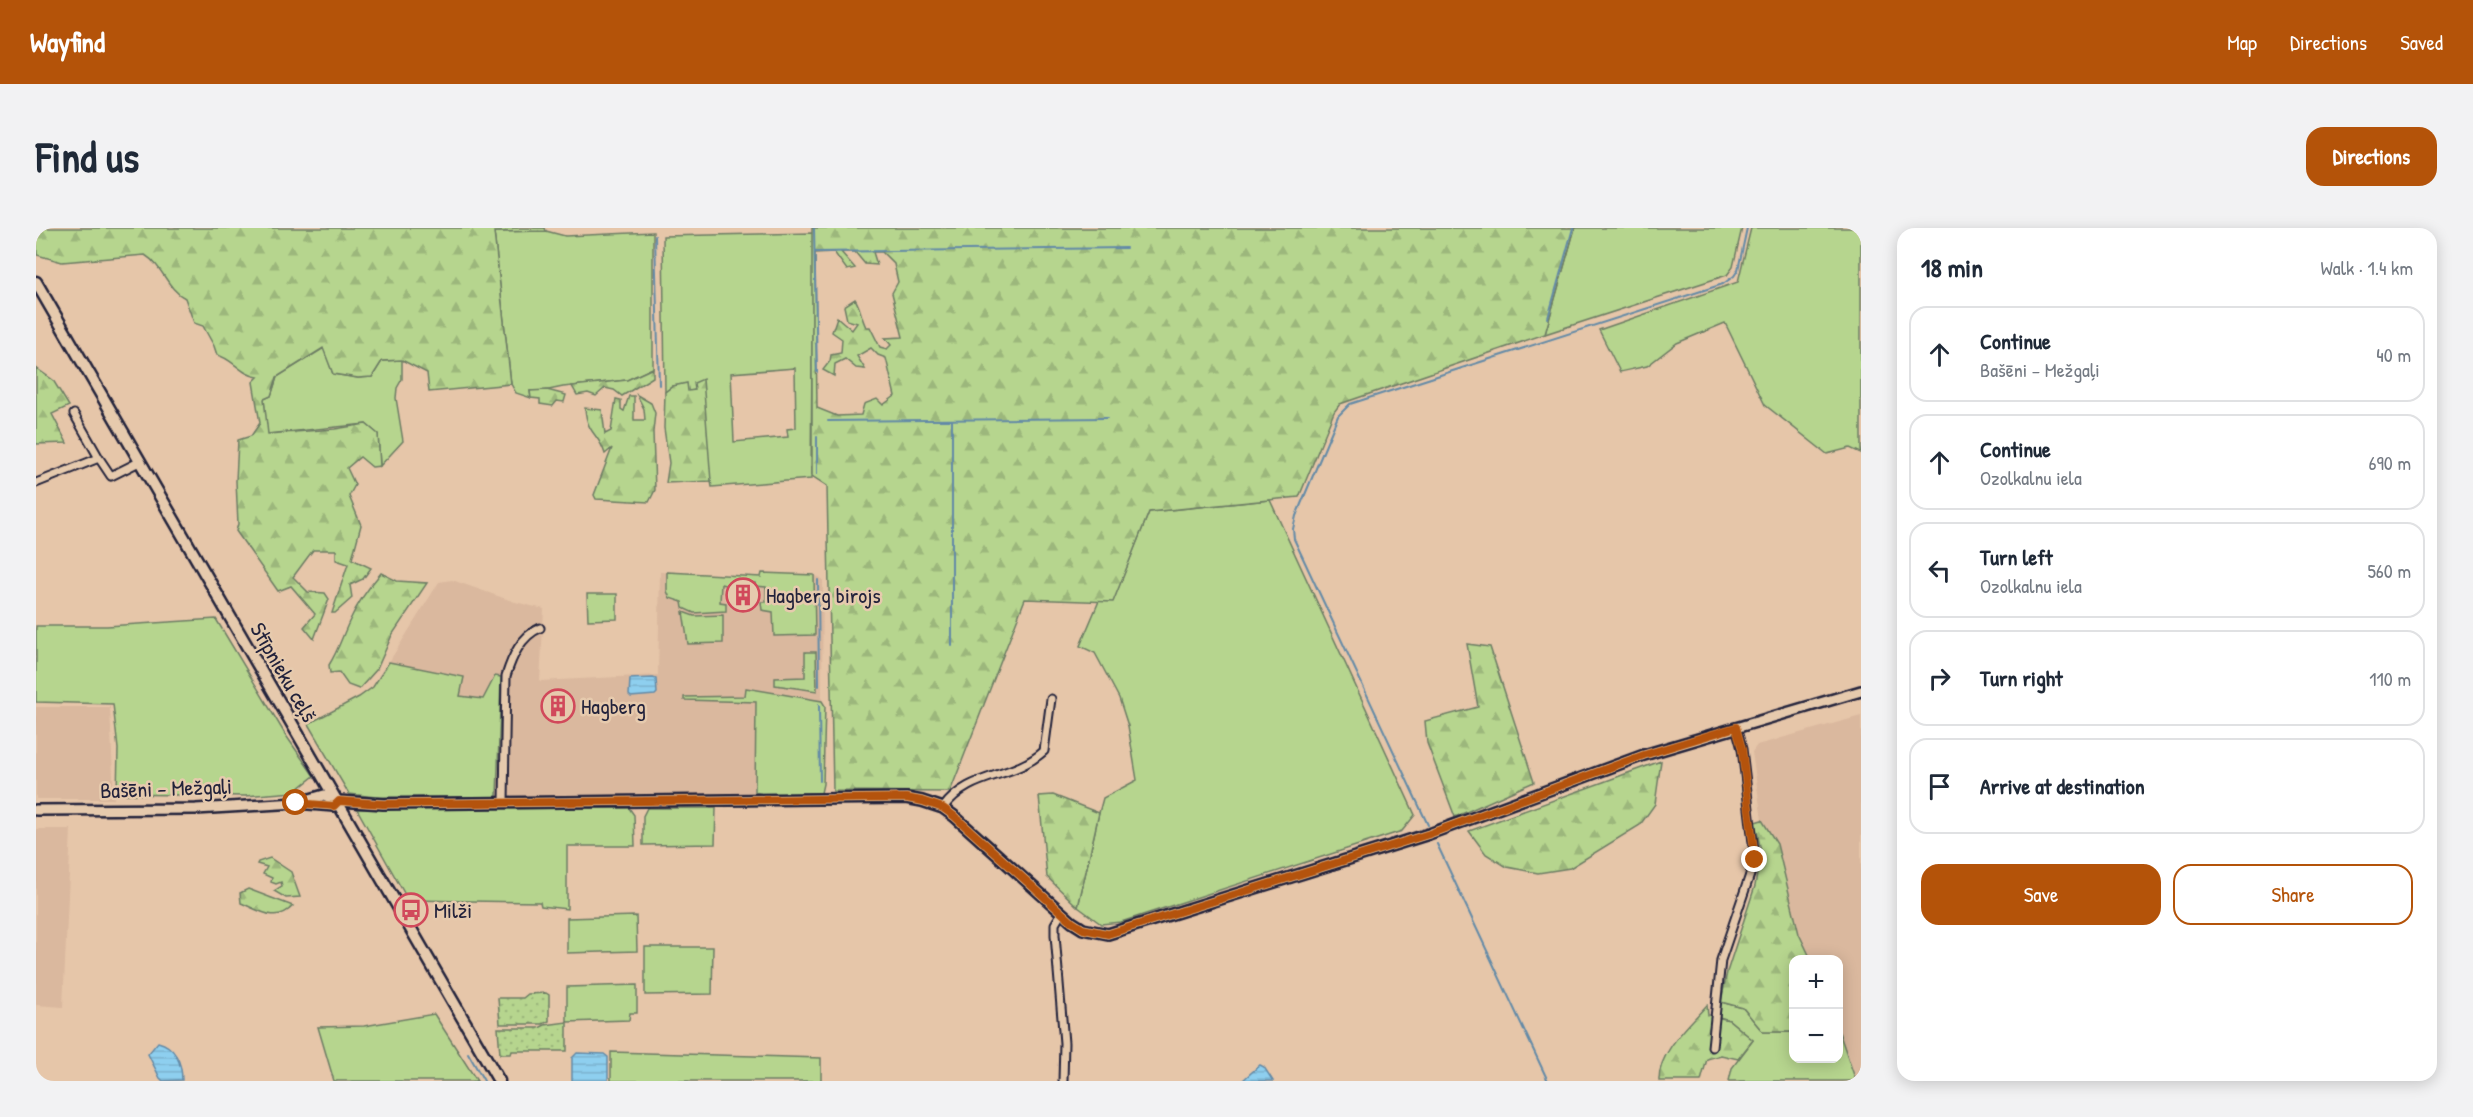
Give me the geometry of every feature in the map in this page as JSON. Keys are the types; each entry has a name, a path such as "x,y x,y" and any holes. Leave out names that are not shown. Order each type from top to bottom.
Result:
{"main road":[{"name":"Stīpnieku ceļš","path":"36,282 339,801 499,1081"}],"street":[{"path":"74,414 111,476 140,462"},
{"path":"36,483 99,458"},
{"path":"504,802 506,676 511,660 529,633 540,628"},
{"path":"1052,699 1044,751 1021,767 964,787 957,791 943,808 986,844 1061,914 1083,929 1108,934 1429,834 1644,755 1861,691"},
{"path":"1712,1047 1721,960 1755,860 1742,749 1736,727"},
{"name":"Bašēni – Mežgaļi","path":"36,810 196,808 296,803 334,806 339,801 383,804 906,798 943,808"},
{"path":"1061,914 1055,924 1055,934 1064,1042 1063,1081"}],"shaded area":[{"path":"660,572 761,577 762,573 814,575 821,578 823,581 821,792 497,797 501,677 495,676 483,699 460,696 464,677 389,662 439,582 452,580 515,602 544,609 540,681 658,675"},
{"path":"36,707 110,707 114,799 36,799"},
{"path":"1861,716 1861,1081 1856,1081 1843,1044 1843,955 1809,955 1799,934 1777,844 1762,820 1752,752 1757,745"},
{"path":"36,829 71,829 63,1007 36,1005"}],"green space":[{"path":"36,228 545,228 546,231 494,232 511,384 429,392 427,373 402,360 382,361 372,377 358,378 333,374 323,348 277,377 271,396 264,399 268,434 335,429 366,424 378,434 380,466 372,467 360,457 347,468 355,485 349,496 361,525 352,559 371,568 363,579 350,585 352,598 335,613 332,613 348,564 336,560 336,550 313,550 293,577 308,592 325,593 329,599 314,639 304,627 315,614 291,586 278,591 236,531 238,524 236,481 238,440 251,436 260,423 253,382 258,377 252,376 217,355 203,326 194,323 185,298 174,289 156,265 145,255 62,262 37,255"},
{"path":"812,228 1575,228 1545,334 1340,404 1334,412 1299,497 1149,512 1113,602 1025,599 950,792 833,791 827,486 812,476","holes":["834,252 847,270 855,268 841,252 855,252 865,264 877,265 873,252 882,252 894,264 898,282 892,293 903,337 885,338 891,345 887,349 880,347 870,327 866,327 855,299 844,306 847,320 857,323 852,330 837,317 832,332 842,339 841,353 831,355 830,361 823,370 834,376 835,364 845,359 856,368 865,369 857,356 871,348 878,355 886,358 895,396 883,405 877,399 864,404 861,415 837,416 817,408 815,253"]},
{"path":"1575,228 1742,228 1733,267 1727,275 1545,334"},
{"path":"1751,228 1861,228 1861,453 1850,448 1827,454 1765,405 1725,323 1677,343 1647,366 1620,372 1599,330 1738,282"},
{"path":"546,231 565,236 653,232 653,368 627,380 530,391 531,398 516,393 511,384 494,232"},
{"path":"813,233 811,479 712,487 695,390 688,392 687,384 673,386 665,392 663,236","holes":["795,368 796,428 787,429 788,437 734,442 731,373"]},
{"path":"324,348 333,374 358,378 372,377 382,361 402,360 402,379 397,388 396,398 403,441 380,466 378,434 366,424 267,434 264,399 271,396 277,377"},
{"path":"36,368 53,380 69,406 52,414 67,443 36,444"},
{"path":"653,368 653,377 622,396 614,390 605,388 596,396 588,393 577,395 572,386 627,380"},
{"path":"703,379 711,481 666,483 669,463 664,428 665,392 673,386 687,383 688,391 695,390 694,383"},
{"path":"547,390 566,395 564,402 557,401 553,406 540,404 540,399 531,398 530,391"},
{"path":"637,395 651,403 655,413 653,432 655,490 649,502 596,499 594,495 612,448 605,454 588,424 585,408 602,410 605,434 611,431 616,399 621,400 621,409 624,411 629,396 634,396 634,420 645,420 644,409"},
{"path":"1270,500 1415,815 1402,831 1121,922 1101,924 1078,907 1099,813 1103,798 1137,780 1128,726 1119,698 1095,653 1080,646 1099,601 1113,601 1149,512"},
{"path":"667,572 761,577 762,573 814,575 815,635 774,636 773,612 762,610 761,602 766,602 766,587 755,586 755,583 747,583 746,587 740,587 740,583 732,583 732,587 721,584 720,602 726,603 726,611 694,613 683,608 682,602 670,598 667,591"},
{"path":"381,573 397,581 427,583 392,635 377,669 359,689 348,685 339,672 330,673 329,665 356,609 367,590"},
{"path":"587,594 617,594 617,619 588,620"},
{"path":"683,612 694,616 723,615 723,643 688,644"},
{"path":"216,619 285,734 314,776 294,792 245,796 117,794 118,749 113,704 36,702 36,626 107,626"},
{"path":"1467,644 1490,647 1534,782 1455,817 1427,743 1425,721 1478,707"},
{"path":"805,652 816,652 817,691 775,685 775,678 805,677"},
{"path":"389,662 464,677 460,696 483,699 495,676 501,677 497,797 376,797 349,794 308,724 373,687"},
{"path":"746,688 822,701 825,706 821,793 762,794 755,792 756,702 684,700 684,697 745,696"},
{"path":"1661,761 1655,804 1640,825 1570,868 1538,873 1507,867 1486,854 1469,831"},
{"path":"1053,795 1099,813 1078,907 1047,877 1039,796"},
{"path":"629,808 634,815 635,846 567,846 567,909 541,906 540,902 408,900 357,809"},
{"path":"647,808 716,808 715,844 643,845 643,816"},
{"path":"1762,820 1777,844 1799,934 1809,955 1789,955 1789,1032 1763,1032 1743,1008 1721,1002 1727,972 1755,886 1761,851 1755,822"},
{"path":"270,858 291,872 300,897 286,898 274,891 282,886 281,882 276,884 271,882 272,878 263,874 267,867 257,864"},
{"path":"248,889 293,906 280,914 261,912 241,903 240,893"},
{"path":"636,916 637,951 567,953 567,918"},
{"path":"645,947 713,947 712,994 645,995"},
{"path":"637,985 637,1013 630,1013 629,1020 567,1022 567,987"},
{"path":"546,993 549,995 549,1021 543,1024 500,1024 498,998 523,998 528,994"},
{"path":"1721,1002 1743,1008 1763,1032 1789,1032 1789,1063 1843,1063 1843,1044 1856,1081 1729,1081 1732,1068 1753,1040 1729,1020 1719,1017"},
{"path":"1707,1005 1708,1015 1729,1020 1753,1040 1738,1059 1721,1055 1707,1059 1701,1081 1659,1081 1660,1070 1669,1049"},
{"path":"434,1014 477,1081 334,1081 318,1027 364,1026"},
{"path":"567,1022 567,1051 512,1051 511,1054 500,1054 498,1028 539,1028"},
{"path":"611,1052 821,1058 821,1081 611,1081"}],"water":[{"path":"630,679 656,679 657,693 655,695 631,697 629,695"},
{"path":"158,1042 173,1051 181,1067 182,1080 163,1081 160,1078 148,1054"},
{"path":"577,1053 604,1054 608,1057 608,1081 572,1081 572,1058"},
{"path":"1260,1065 1264,1067 1273,1081 1242,1081"}],"waterway":[{"path":"814,228 817,372"},
{"path":"1548,318 1573,228"},
{"path":"1428,825 1294,539 1293,529 1296,516 1338,416 1350,404 1723,284 1738,270 1747,228"},
{"path":"655,236 659,385"},
{"path":"815,252 1126,248"},
{"path":"828,421 1107,418"},
{"path":"952,420 952,646"},
{"path":"817,437 817,474"},
{"path":"818,580 819,686"},
{"path":"819,705 820,781"},
{"path":"1437,844 1548,1081"},
{"path":"468,1053 484,1081"}],"place":[{"name":"Hagberg birojs","path":"743,595"},
{"name":"Hagberg","path":"558,706"},
{"name":"Milži","path":"411,910"}],"route":[{"path":"296,803 309,806 334,806 339,801 383,804 906,798 943,808 986,844 1061,914 1083,929 1108,934 1429,834 1644,755 1736,727 1742,749 1755,860"}]}
